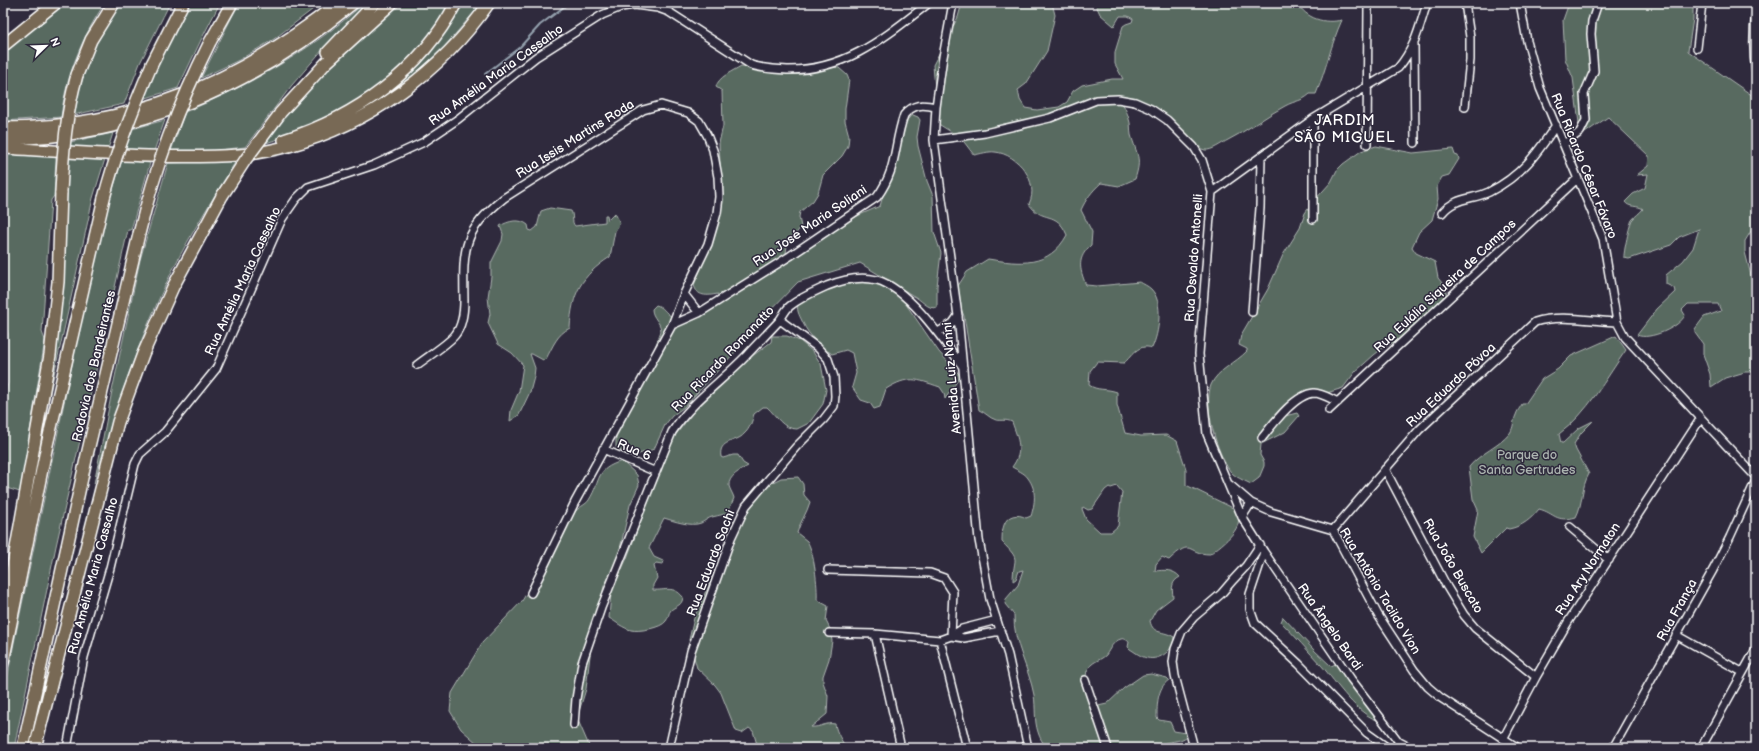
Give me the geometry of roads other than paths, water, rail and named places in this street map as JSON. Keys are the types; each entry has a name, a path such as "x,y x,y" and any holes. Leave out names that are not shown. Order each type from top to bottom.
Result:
{"highway":[{"path":"3,46 56,3"},
{"path":"3,622 51,347 58,282 61,192 65,132 69,102 77,75 91,40 114,3"},
{"path":"3,662 48,445 104,198 121,142 138,97 152,64 183,3"},
{"name":"Rodovia dos Bandeirantes","path":"23,748 87,455 154,174 181,102 210,42 232,3"},
{"path":"3,128 47,126 93,120 141,110 189,93 262,57 286,42 338,3"},
{"path":"3,139 86,131 139,120 166,112 218,90 261,68 303,41 353,3"},
{"path":"36,748 118,422 143,354 164,306 189,254 222,196 246,160 318,62 375,3"},
{"path":"280,114 326,63 392,3"},
{"path":"207,156 247,150 280,141 317,128 358,107 392,83 422,53 434,39 456,3"},
{"path":"3,148 152,156 239,155 284,147 318,137 365,116 411,86 435,65 466,32 489,3"}],"street":[{"name":"Rua Amélia Maria Cassalho","path":"67,748 84,657 110,568 135,464 140,454 165,432 216,369 282,219 296,198 308,187 374,166 424,142 458,119 536,57 602,15 621,7 635,5 658,8 669,12 751,65 759,68 800,70 826,66 846,59 893,32 929,3"},
{"name":"Avenida Luiz Nanni","path":"953,3 936,106 934,140 961,339 979,540 990,599 1008,656 1028,748"},
{"path":"1367,144 1368,3"},
{"path":"1212,192 1313,119 1398,68 1408,56 1427,3"},
{"path":"1464,106 1468,85 1470,37 1465,3"},
{"name":"Rua Ricardo César Fávaro","path":"1520,3 1532,63 1540,88 1603,239 1617,322 1625,337 1756,479"},
{"path":"1564,144 1580,132 1586,120 1584,94 1587,84 1594,71 1591,34 1592,21 1598,3"},
{"path":"1697,48 1702,3"},
{"path":"1756,13 1754,44 1756,72"},
{"path":"1414,42 1415,143"},
{"name":"Rua Osvaldo Antonelli","path":"934,140 985,133 1050,118 1096,100 1118,98 1130,100 1151,109 1167,120 1194,148 1202,160 1212,192 1199,354 1207,434 1228,483"},
{"name":"Rua Issis Martins Roda","path":"417,365 455,335 461,324 464,311 463,260 467,243 474,228 486,212 504,198 643,110 662,105 688,113 699,121 713,150 718,177 719,196 714,226 700,261 684,294"},
{"name":"Rua José Maria Soliani","path":"672,325 700,313 790,256 877,197 886,184 890,174 904,116 909,109 916,106 936,106"},
{"path":"1313,119 1313,219"},
{"path":"1442,213 1452,203 1488,192 1524,168 1532,160 1556,125"},
{"path":"1252,312 1260,208 1260,157"},
{"name":"Rua Eulália Siqueira de Campos","path":"1330,410 1577,179"},
{"name":"Rua Ricardo Romanatto","path":"574,725 576,698 582,663 601,608 672,432 682,416 728,375 780,320 788,308 807,295 834,284 855,278 877,280 899,291 938,332 963,367"},
{"path":"532,593 575,502 672,325 684,294 700,313"},
{"path":"938,332 950,326 958,316"},
{"name":"Rua Eduardo Póvoa","path":"1333,530 1419,430 1536,322 1545,319 1558,319 1617,322"},
{"name":"Rua Eduardo Sachi","path":"669,748 691,651 732,538 746,506 834,406 834,377 828,359 818,348 780,320"},
{"path":"946,344 961,339"},
{"path":"1262,438 1283,411 1305,396 1314,393 1320,394 1338,402"},
{"name":"Rua Ary Normaton","path":"1503,739 1536,677 1568,622 1701,418"},
{"name":"Rua 6","path":"603,449 656,472"},
{"name":"Rua João Buscato","path":"1386,469 1447,587 1464,615 1475,628 1536,677"},
{"name":"Rua França","path":"1613,748 1730,537 1756,479"},
{"name":"Rua Antônio Tacildo Vion","path":"1228,483 1251,503 1271,512 1333,530 1378,615 1414,670 1428,687 1441,698 1518,748"},
{"name":"Rua Ângelo Bardi","path":"1228,483 1242,517 1264,552 1397,745"},
{"path":"1242,517 1251,503"},
{"path":"1570,527 1609,560"},
{"path":"1194,748 1175,676 1173,662 1175,649 1182,631 1194,617 1221,594 1234,580 1246,566 1260,545"},
{"path":"1264,552 1250,594 1250,609 1255,624 1299,664 1367,733 1388,748"},
{"path":"828,570 930,574 944,578 953,592 951,636"},
{"path":"829,632 875,634 940,640 951,636 962,628 997,620"},
{"path":"951,636 964,638 1000,631"},
{"path":"875,634 900,748"},
{"path":"1676,635 1742,672"},
{"path":"940,640 967,748"},
{"path":"1701,748 1756,649"},
{"path":"1085,680 1108,748"},
{"path":"1397,745 1411,748"}],"waterway":[{"path":"485,74 520,47 540,25 569,3"}],"district":[{"name":"JARDIM SÃO MIGUEL","path":"1345,128"}],"park label":[{"name":"Parque do Santa Gertrudes","path":"1527,462"}]}
